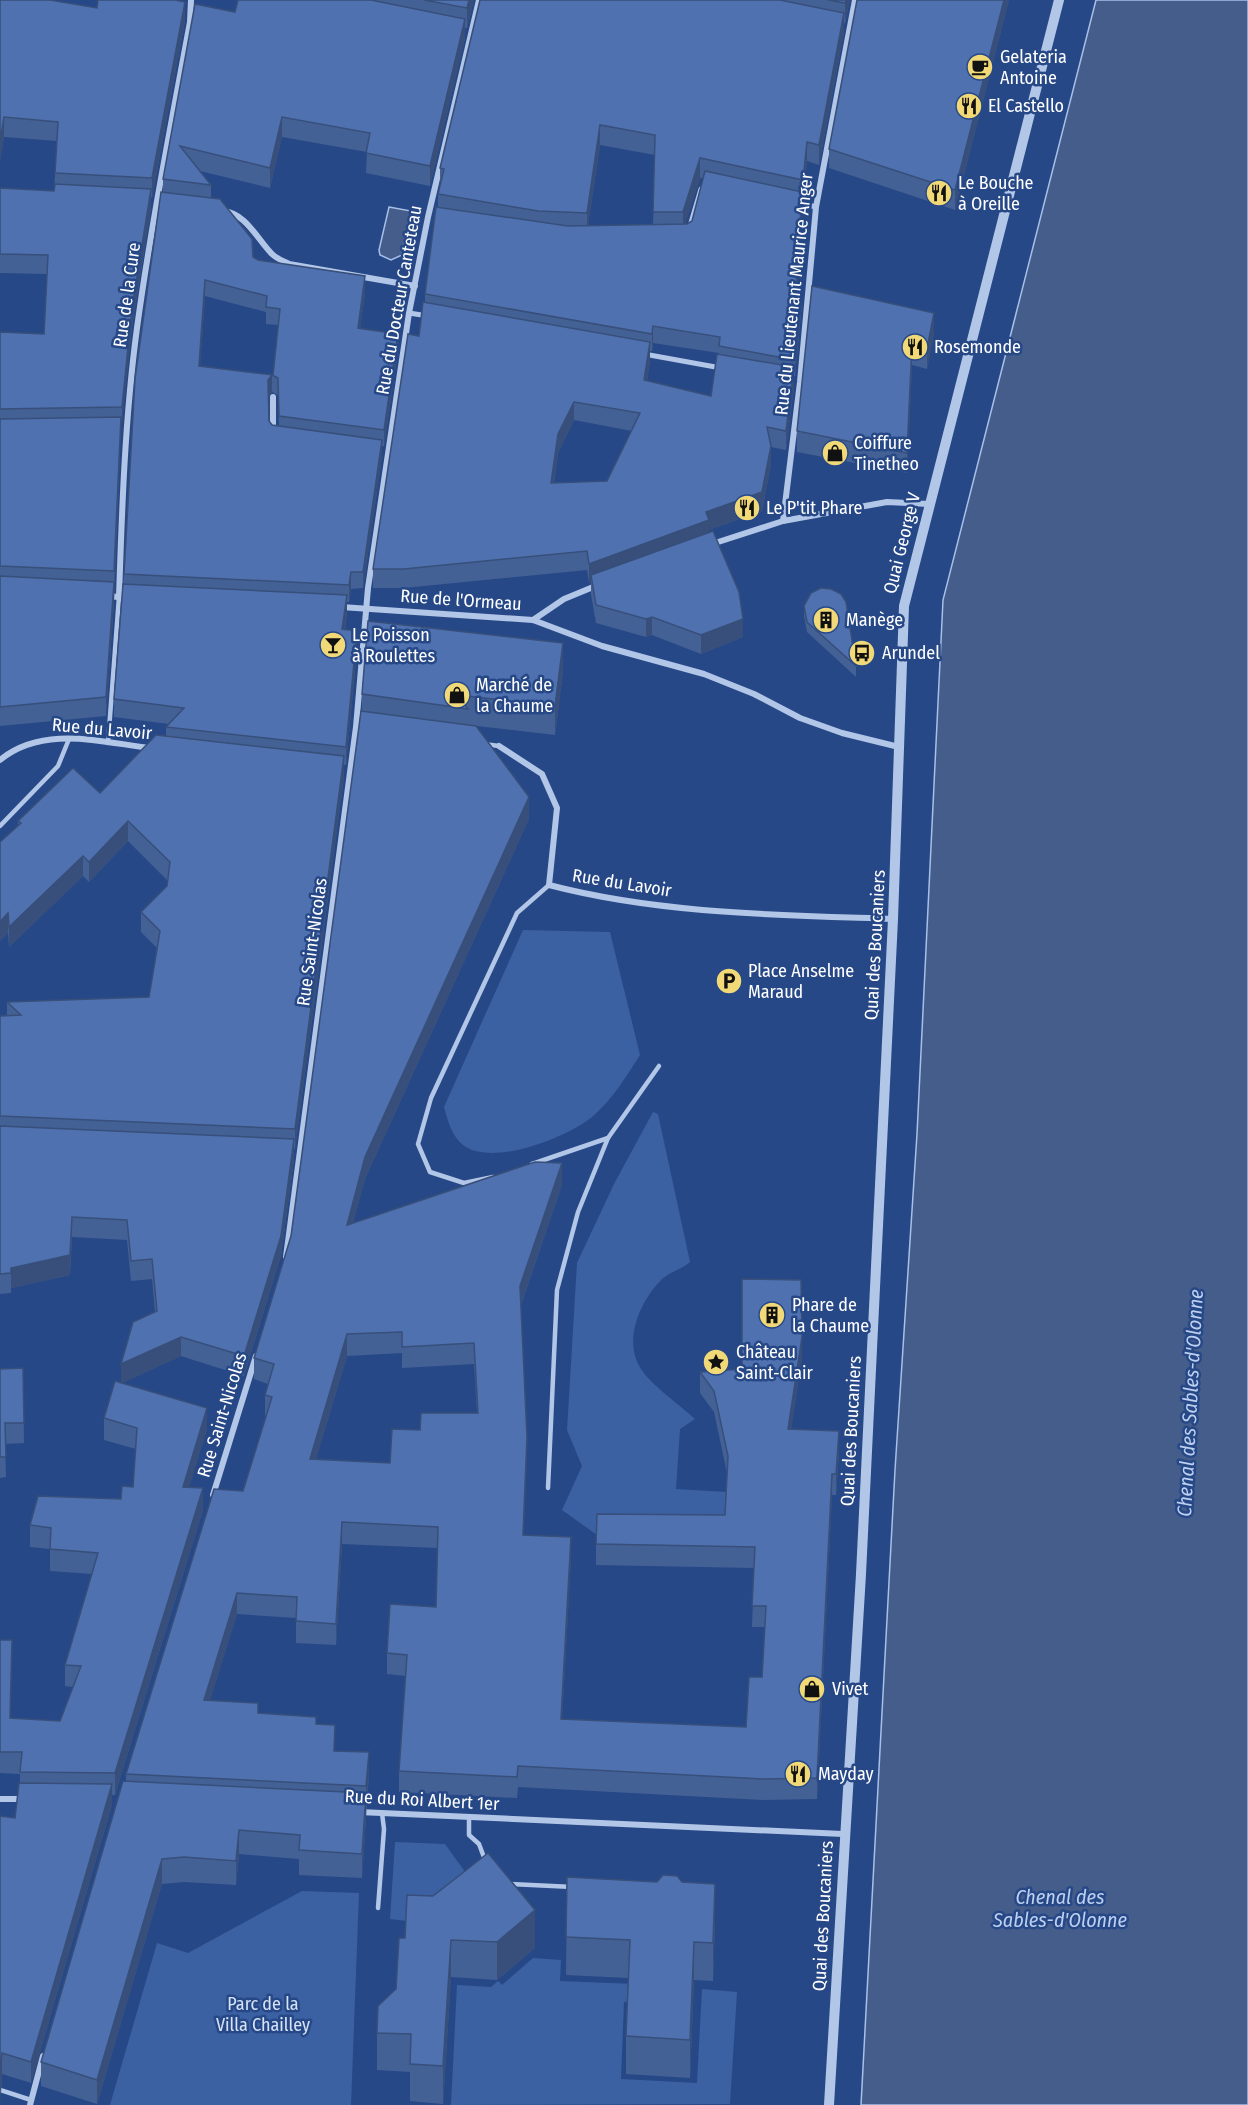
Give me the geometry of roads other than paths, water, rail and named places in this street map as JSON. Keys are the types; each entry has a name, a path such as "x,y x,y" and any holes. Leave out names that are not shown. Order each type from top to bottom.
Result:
{"street":[{"name":"Rue de la Cure","path":"119,597 126,431 136,329 156,203 190,22 191,0"},
{"name":"Rue du Docteur Canteteau","path":"366,608 409,313 428,217 479,0"},
{"name":"Rue du Lieutenant Maurice Anger","path":"783,521 800,382 816,207 855,0"},
{"name":"Quai George V","path":"904,606 1059,0"},
{"path":"839,26 850,28"},
{"path":"459,31 470,34"},
{"path":"687,236 702,182"},
{"path":"793,202 816,207"},
{"path":"146,203 167,204"},
{"path":"210,209 232,212 246,222 274,256 289,264 415,286"},
{"path":"428,217 436,218"},
{"path":"409,313 432,317"},
{"path":"639,353 731,369"},
{"path":"789,380 800,382"},
{"path":"273,397 273,437 285,439"},
{"path":"114,431 126,431"},
{"path":"377,451 389,452"},
{"path":"709,545 783,521 887,502 929,504"},
{"name":"Rue de l'Ormeau","path":"333,607 533,620 564,599 607,582"},
{"path":"95,596 143,598"},
{"name":"Quai des Boucaniers","path":"828,2105 832,2077 843,1834 861,1574 893,919 904,606"},
{"name":"Rue Saint-Nicolas","path":"282,1269 356,727 366,608"},
{"path":"533,620 602,646 704,674 754,694 800,718 842,733 899,747"},
{"name":"Rue du Lavoir","path":"0,760 11,751 35,740 69,739 155,748"},
{"name":"Rue du Lavoir","path":"499,746 542,774 556,808 549,885 591,896 727,912 893,919"},
{"path":"342,770 350,771"},
{"path":"288,1154 298,1154"},
{"name":"Rue Saint-Nicolas","path":"209,1506 258,1348"},
{"path":"0,1799 33,1800"},
{"name":"Rue du Roi Albert 1er","path":"347,1811 843,1834"},
{"path":"30,2102 47,2044"}],"lane":[{"path":"108,743 119,597"},
{"path":"356,727 366,729"},
{"path":"0,826 58,766 69,739"},
{"name":"Rue du Lavoir","path":"477,743 499,746"},
{"path":"499,1176 464,1183 430,1172 418,1144 431,1098 517,913 549,885"},
{"path":"548,1488 557,1290 578,1212 608,1138 659,1066"},
{"path":"521,1168 608,1138"},
{"path":"378,1908 382,1813"},
{"path":"469,1817 469,1835 479,1844 486,1863"},
{"path":"505,1884 576,1887"},
{"path":"0,2090 30,2102"}],"water":[{"name":"Chenal des Sables-d'Olonne","path":"1096,0 1248,0 1248,2105 861,2105 895,1470 917,1134 943,600"},
{"path":"389,207 411,211 402,255 391,260 380,255 379,250"}],"place":[{"name":"Gelateria Antoine","path":"980,67"},
{"name":"El Castello","path":"969,106"},
{"name":"Le Bouche à Oreille","path":"939,193"},
{"name":"Rosemonde","path":"915,347"},
{"name":"Coiffure Tinetheo","path":"835,453"},
{"name":"Le P'tit Phare","path":"747,508"},
{"name":"Manège","path":"826,620"},
{"name":"Le Poisson à Roulettes","path":"333,645"},
{"name":"Arundel","path":"862,653"},
{"name":"Marché de la Chaume","path":"457,695"},
{"name":"Place Anselme Maraud","path":"729,981"},
{"name":"Phare de la Chaume","path":"772,1315"},
{"name":"Château Saint-Clair","path":"716,1362"},
{"name":"Vivet","path":"812,1689"},
{"name":"Mayday","path":"798,1774"}],"park label":[{"name":"Parc de la Villa Chailley","path":"263,2014"}]}
